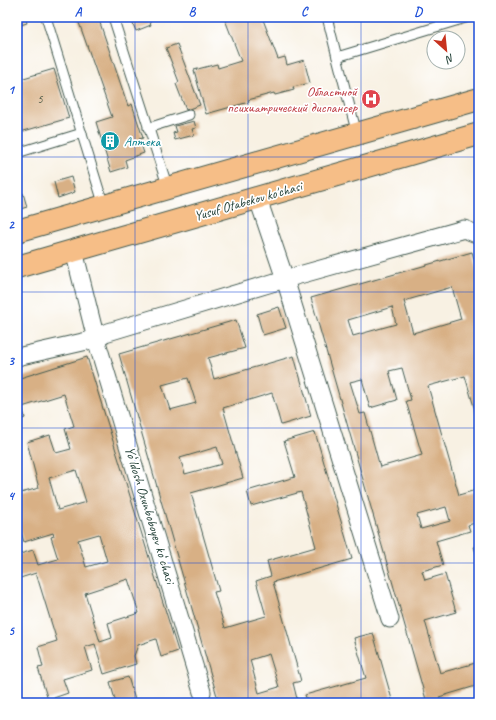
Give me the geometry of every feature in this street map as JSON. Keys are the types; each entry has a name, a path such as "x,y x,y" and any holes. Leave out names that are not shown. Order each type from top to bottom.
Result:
{"main road":[{"path":"17,231 479,99"},
{"name":"Yusuf Otabekov ko'chasi","path":"17,267 258,199 479,134"}],"street":[{"path":"258,199 285,279 390,619"},
{"path":"17,357 96,339 105,333 285,279 464,229 479,235"},
{"name":"Yoʻldosh Oxunboboyev koʻchasi","path":"74,251 96,339 202,692"}],"lane":[{"path":"46,17 104,206"},
{"path":"113,17 168,188"},
{"path":"327,17 357,134"},
{"path":"337,57 469,17"},
{"path":"148,128 189,115"},
{"path":"17,153 82,133"}],"building":[{"path":"17,17 25,17 27,23 17,26"},
{"path":"77,17 98,17 128,106 132,104 143,138 139,139 144,153 125,160 127,167 111,172 96,122 112,117"},
{"path":"130,17 148,17 151,25 136,31"},
{"path":"224,17 262,17 278,59 285,57 287,65 304,60 310,83 293,87 294,90 275,95 274,93 248,100 249,102 206,114 194,70 217,64 218,68 241,61"},
{"path":"177,44 200,105 186,110 176,84 179,82 166,48"},
{"path":"54,69 69,118 17,133 17,80"},
{"path":"194,121 196,128 192,129 194,135 175,140 173,133 177,132 175,126"},
{"path":"71,177 75,192 58,198 54,182"},
{"path":"23,193 27,207 17,210 17,195"},
{"path":"472,252 479,277 479,424 465,376 428,386 459,495 479,489 479,522 468,525 470,531 436,541 443,565 422,571 425,580 445,574 456,612 425,621 440,673 479,662 479,685 439,697 441,703 427,703 311,298","holes":["452,287 461,319 413,333 404,301","392,307 396,324 353,336 348,320","402,368 411,400 406,401 422,455 380,467 365,413 360,414 350,382 362,379 370,408 397,400 389,371","446,507 450,521 421,529 417,515"]},
{"path":"279,307 286,328 263,335 257,314"},
{"path":"236,320 245,348 208,358 214,379 294,356 311,416 281,425 272,393 223,408 243,478 191,493 219,591 214,592 225,628 266,616 256,581 271,576 267,561 316,547 301,492 251,506 247,491 295,477 284,441 315,432 352,559 273,582 301,681 293,683 298,703 219,703 119,354","holes":["188,378 196,403 170,410 162,385","217,447 222,464 185,474 180,458","269,654 279,687 259,693 250,660"]},
{"path":"87,357 178,651 161,657 156,639 138,645 134,656 136,664 104,674 95,644 85,647 92,670 63,679 68,693 48,700 38,668 43,667 38,647 57,641 36,573 17,579 17,555 33,550 38,565 58,559 51,537 54,536 53,533 24,542 17,519 17,494 39,488 27,442 50,435 56,453 71,449 65,429 74,426 64,394 22,407 25,418 17,421 17,379","holes":["76,470 86,502 58,510 49,478","99,534 107,561 86,567 78,540","128,579 139,613 108,623 112,638 100,642 85,593"]},
{"path":"479,546 479,562 474,547"},
{"path":"373,633 393,703 308,703 305,695 366,678 354,638"},
{"path":"128,677 136,703 116,703 110,682"}],"place":[{"name":"Областной психиатрический диспансер","path":"371,99"},
{"name":"Аптека","path":"110,141"}]}
